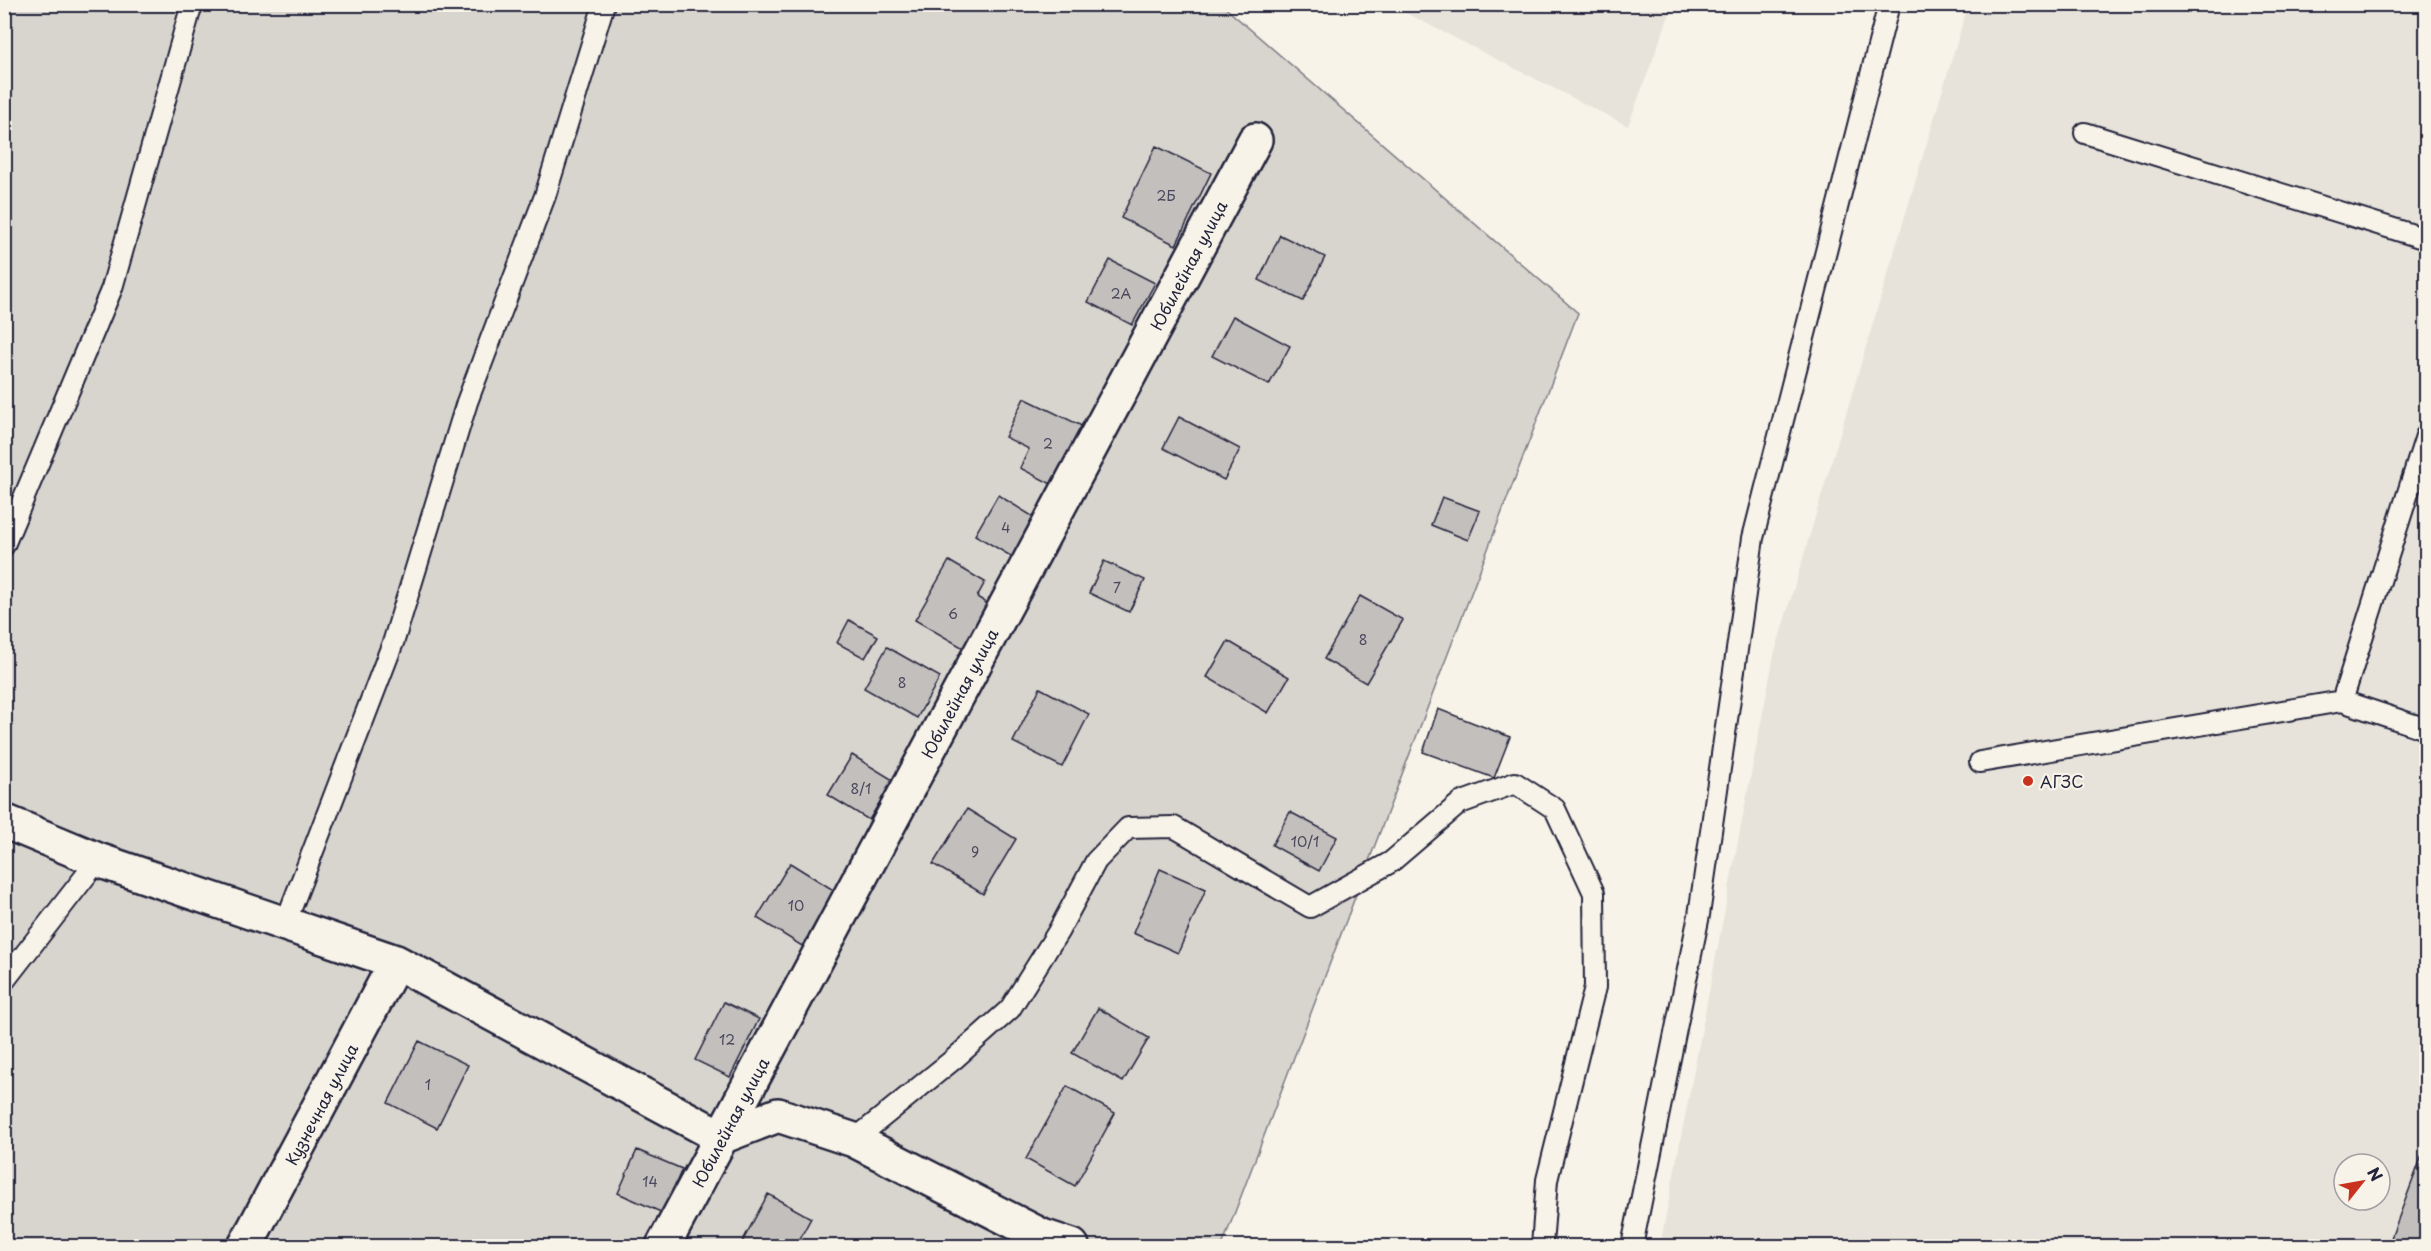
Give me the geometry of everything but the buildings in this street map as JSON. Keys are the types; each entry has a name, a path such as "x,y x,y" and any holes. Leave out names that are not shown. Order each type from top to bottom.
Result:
{"street":[{"name":"Юбилейная улица","path":"663,1246 1255,140"},
{"path":"4,821 98,860 396,962 721,1137 778,1115 854,1140 1051,1243"},
{"name":"Кузнечная улица","path":"245,1246 396,962"}],"lane":[{"path":"4,545 112,288 192,4"},
{"path":"285,924 394,640 467,402 545,196 604,4"},
{"path":"1632,1246 1699,915 1753,538 1888,4"},
{"path":"2085,133 2427,239"},
{"path":"2342,701 2427,436"},
{"path":"1980,762 2342,701 2427,729"},
{"path":"854,1140 954,1059 1010,1009 1058,932 1096,861 1128,828 1174,827 1310,907 1391,862 1460,803 1515,783 1555,809 1594,893 1595,987 1547,1180 1542,1246"},
{"path":"4,981 98,860"}],"shaded area":[{"path":"5,5 1222,5 1578,313 1222,1246 5,1246"},
{"path":"1390,5 1673,5 1628,126"},
{"path":"1968,5 2426,5 2426,1246 1660,1246 1774,655"}],"place":[{"name":"АГЗС","path":"2028,781"}]}
